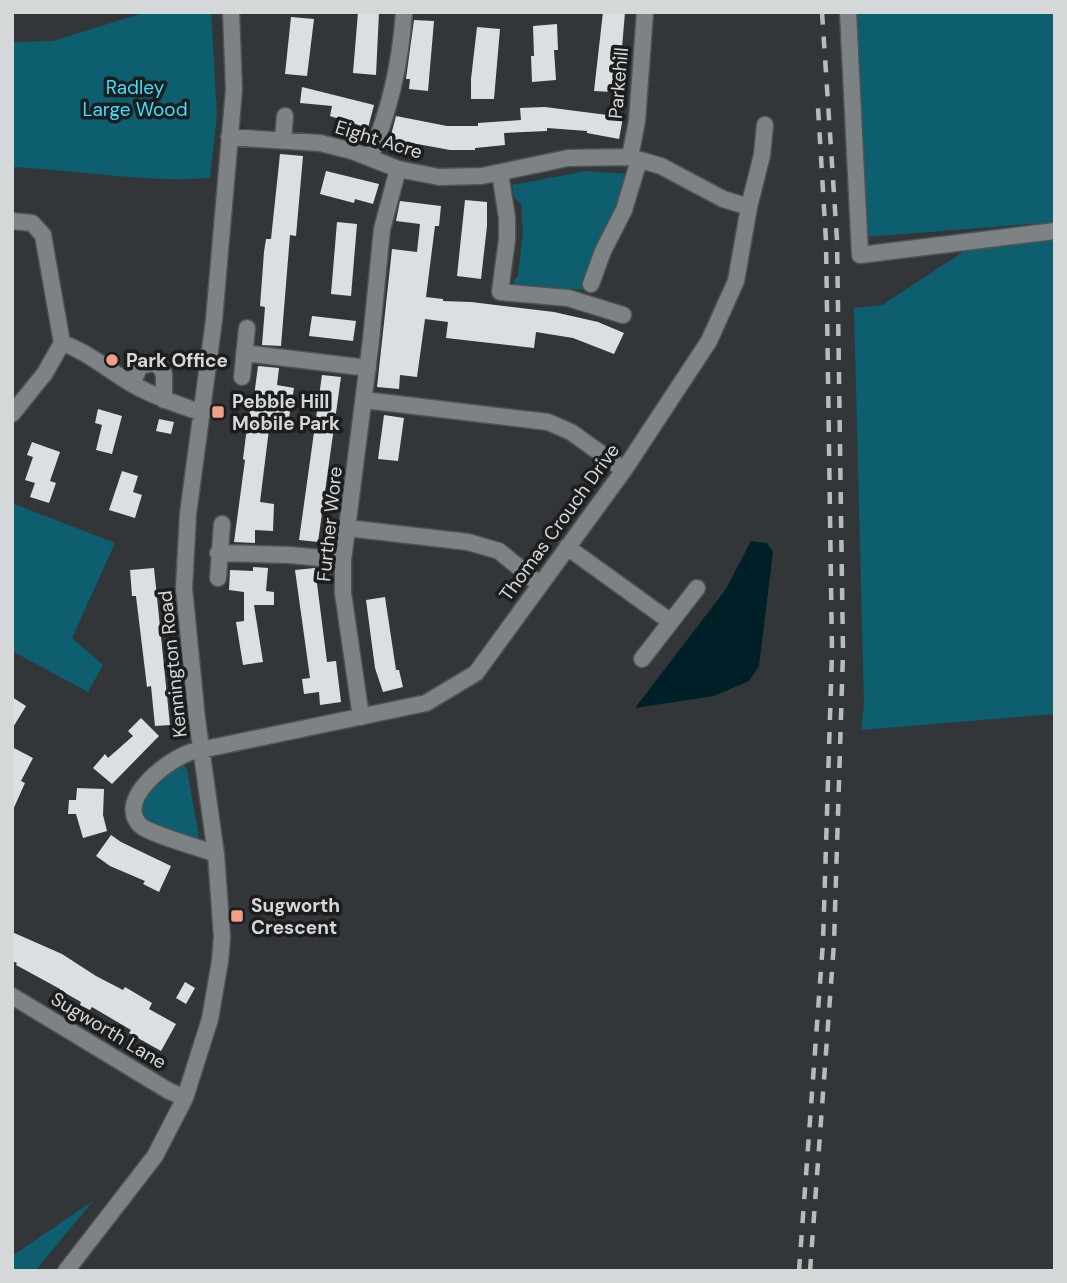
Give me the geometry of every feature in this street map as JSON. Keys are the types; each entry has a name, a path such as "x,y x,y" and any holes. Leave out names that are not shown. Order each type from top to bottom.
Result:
{"street":[{"name":"Kennington Road","path":"66,1271 155,1156 185,1098 204,1041 220,961 222,937 216,854 188,643 184,588 188,514 215,320 234,89 231,12"},
{"path":"370,158 386,118 396,82 404,12"},
{"name":"Parkehill","path":"635,159 645,12"},
{"path":"848,12 860,255 1055,231"},
{"path":"283,140 285,116"},
{"name":"Thomas Crouch Drive","path":"202,750 426,703 476,673 624,470 709,341 736,281 749,207 762,155 765,125"},
{"name":"Eight Acre","path":"229,137 320,143 398,169 439,177 473,177 568,158 635,159 661,166 723,199 749,207"},
{"path":"591,284 603,251 624,210 635,159"},
{"name":"Further Wore","path":"361,717 343,593 343,560 368,368 382,229 398,169"},
{"path":"500,173 508,218 500,292 568,298 624,315"},
{"path":"12,221 32,223 43,235 62,343 45,373 12,414"},
{"path":"242,377 247,328"},
{"path":"62,343 80,349 132,384 164,400 203,412"},
{"path":"244,353 368,368"},
{"path":"132,384 141,366 156,362 164,374 164,400"},
{"path":"364,400 548,422 571,432 624,470"},
{"path":"218,578 222,524"},
{"path":"347,528 478,545 499,551 539,584"},
{"path":"567,547 671,622"},
{"path":"218,552 343,560"},
{"path":"642,659 697,588"},
{"path":"202,750 177,756 144,786 135,797 133,809 139,824 145,828 216,854"},
{"name":"Sugworth Lane","path":"12,996 185,1098"}],"green space":[{"name":"Radley Large Wood","path":"146,12 211,12 217,115 210,178 136,178 12,167 12,42 53,41"},
{"path":"857,12 1055,12 1055,222 866,237"},
{"path":"586,171 628,174 583,290 515,284 513,281 518,276 523,231 521,204 514,197 512,185"},
{"path":"1055,235 1055,714 861,730 864,704 854,308 882,305 969,248"},
{"path":"12,503 115,543 72,638 103,665 88,692 12,651"},
{"path":"183,765 187,769 200,843 152,827 141,814 142,797 173,766"},
{"path":"93,1201 35,1271 12,1271 12,1256"}],"shaded area":[{"path":"751,541 767,543 773,552 759,666 749,681 714,696 635,708 726,589"}],"building":[{"path":"358,12 379,12 376,75 353,73"},
{"path":"603,12 625,12 618,82 614,82 613,92 594,91"},
{"path":"291,17 314,19 307,76 285,74"},
{"path":"414,20 434,21 428,91 409,89 410,79 406,79"},
{"path":"557,24 558,50 554,50 556,80 532,82 533,26"},
{"path":"477,27 500,29 494,99 471,99"},
{"path":"302,87 374,105 368,128 330,116 332,106 300,103"},
{"path":"545,107 623,117 619,139 587,131 547,128 547,131 504,133 505,145 475,150 450,150 390,139 396,116 447,126 478,126 478,123 521,120 520,108"},
{"path":"280,154 303,156 296,236 290,235 281,346 262,345 265,307 260,306 264,252 266,239 271,239"},
{"path":"326,171 379,184 373,204 355,199 354,203 320,194"},
{"path":"465,200 487,202 481,279 457,276"},
{"path":"400,201 441,206 439,226 435,226 426,297 554,312 598,322 624,333 614,354 573,338 536,332 534,348 446,338 448,322 425,319 417,377 400,375 399,389 377,387 392,249 417,252 420,224 396,221"},
{"path":"337,222 357,224 351,296 331,294"},
{"path":"312,316 356,321 353,341 309,336"},
{"path":"258,366 279,368 277,385 294,388 288,424 270,421 260,502 274,504 273,531 255,530 255,543 234,542 247,427"},
{"path":"322,375 341,377 318,542 299,540"},
{"path":"98,409 122,416 112,454 96,450 102,425 95,423"},
{"path":"384,415 404,418 398,461 378,459"},
{"path":"159,419 174,422 171,434 156,431"},
{"path":"32,442 60,452 50,481 56,483 49,503 30,497 35,483 25,480 33,457 27,455"},
{"path":"122,471 138,476 133,492 142,495 135,518 109,510"},
{"path":"253,567 268,568 266,591 274,592 274,605 254,605 263,662 243,665 236,622 244,621 244,592 229,590 230,570 253,571"},
{"path":"154,568 170,725 155,726 151,686 147,687 136,596 132,596 130,570"},
{"path":"315,568 327,662 336,661 341,702 320,705 319,692 304,694 302,679 310,678 295,570"},
{"path":"385,597 396,670 399,670 403,687 383,692 375,668 366,600"},
{"path":"12,697 26,706 12,729"},
{"path":"141,718 159,736 112,784 93,768 105,754 108,758 133,736 128,731"},
{"path":"12,747 33,758 21,781 25,783 12,812"},
{"path":"77,788 104,789 103,815 107,831 83,838 76,814 68,814 69,800 76,800"},
{"path":"111,835 171,866 159,892 143,884 145,881 110,866 96,856"},
{"path":"12,932 62,954 96,976 123,990 125,987 152,1003 149,1009 176,1024 161,1051 129,1033 131,1030 92,1007 90,1010 80,1005 81,1002 16,965 17,963 12,961"},
{"path":"185,982 195,988 186,1004 176,998"}],"railway":[{"path":"810,1271 834,943 843,652 837,240 822,12"},
{"path":"799,1271 823,942 832,652 826,241 818,107"}],"place":[{"name":"Park Office","path":"112,360"},
{"name":"Pebble Hill Mobile Park","path":"218,412"},
{"name":"Sugworth Crescent","path":"237,916"}]}
